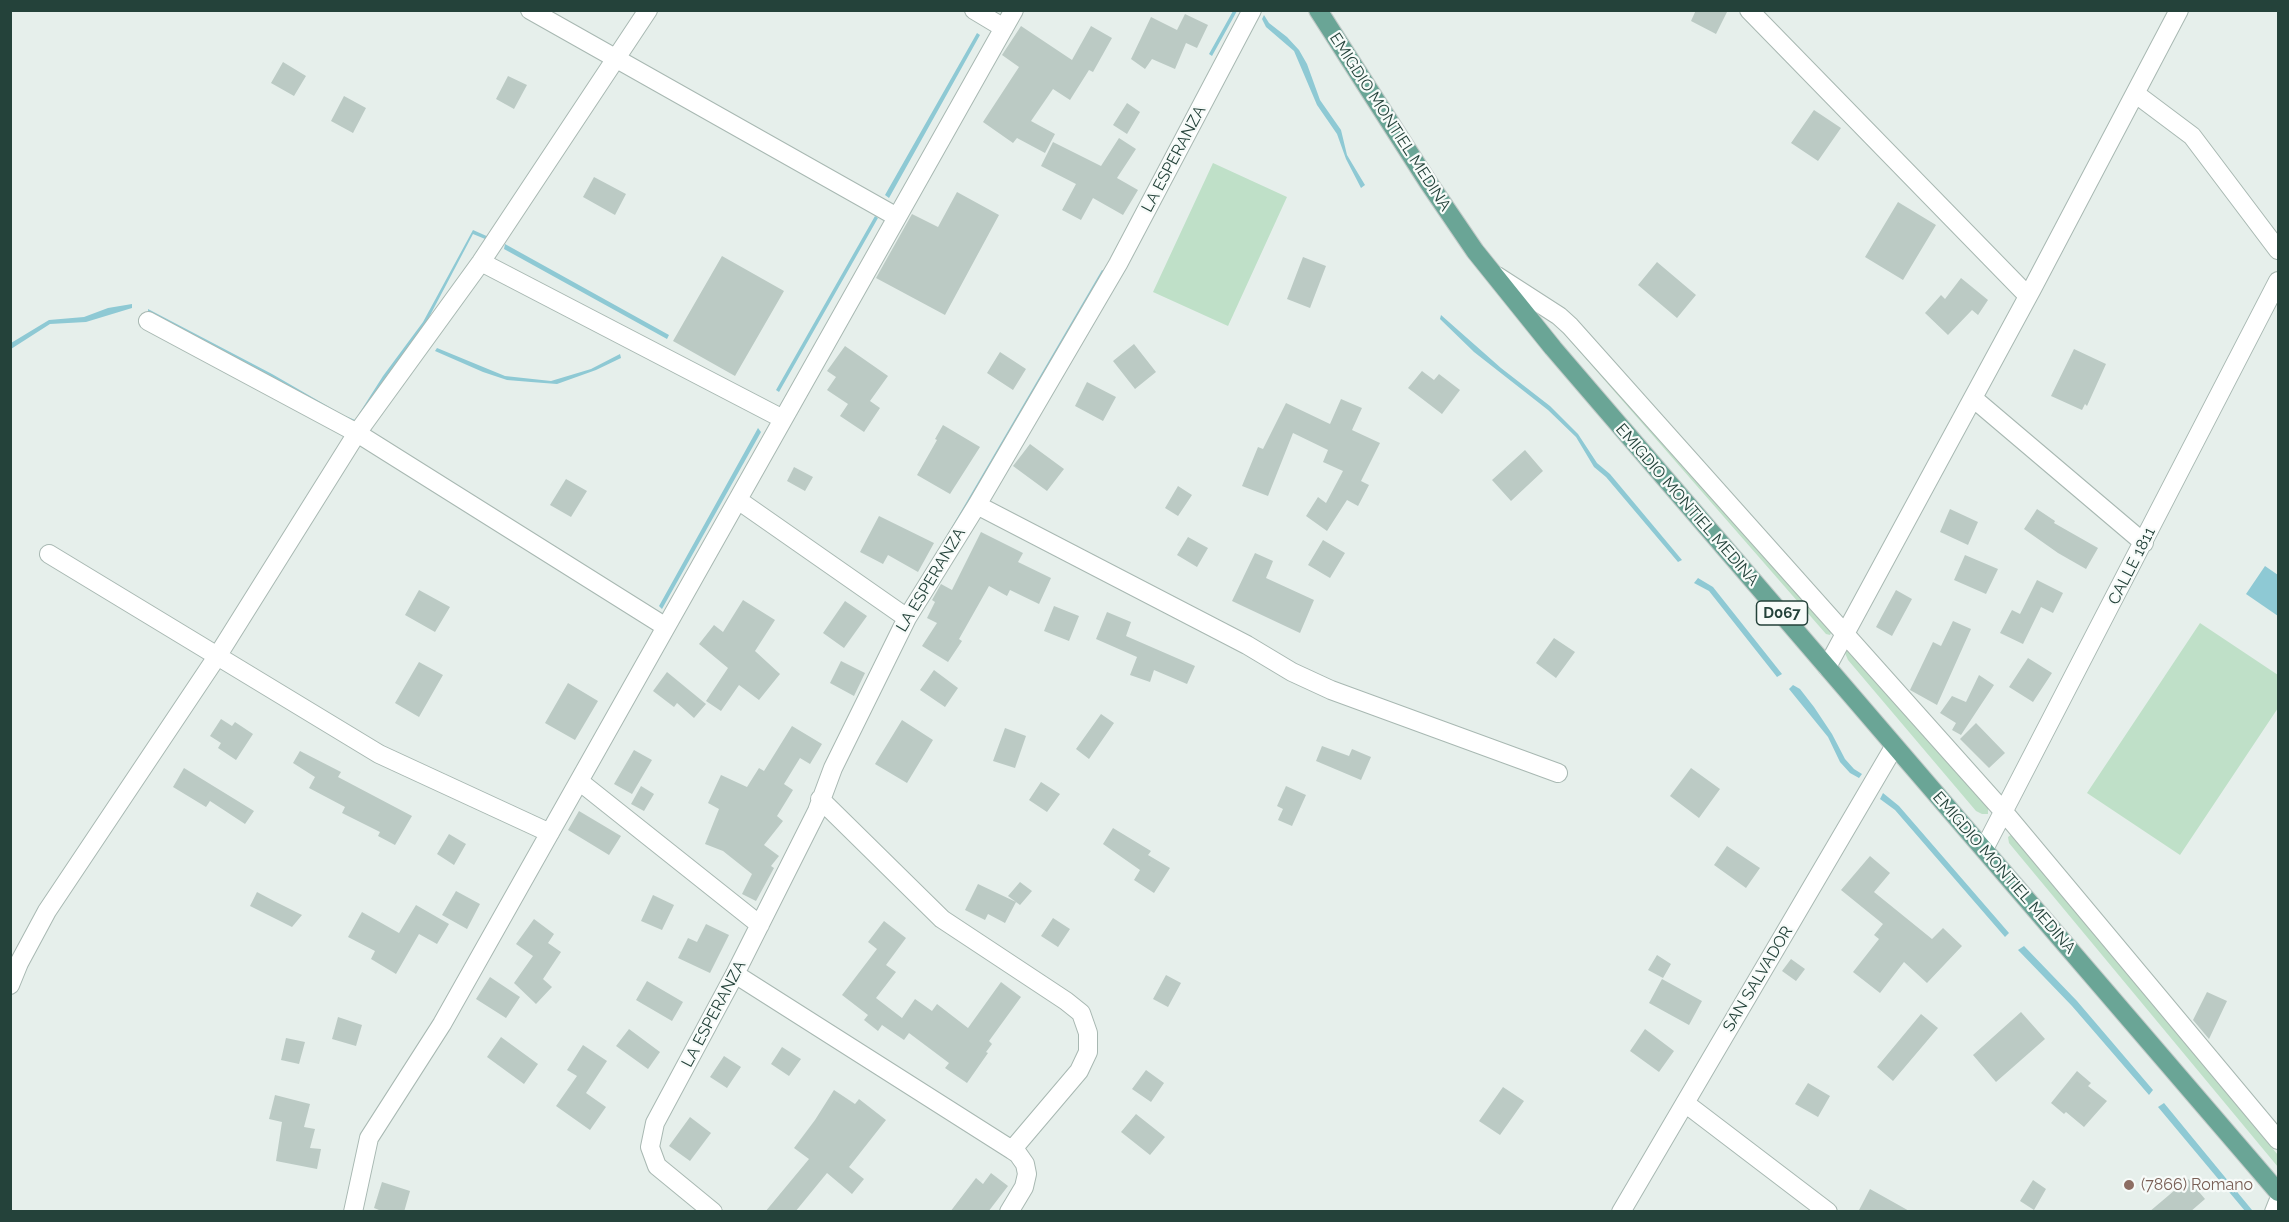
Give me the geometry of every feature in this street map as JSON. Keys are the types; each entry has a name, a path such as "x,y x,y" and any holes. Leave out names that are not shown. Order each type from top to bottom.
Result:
{"main road":[{"name":"EMIGDIO MONTIEL MEDINA","path":"1318,10 1428,182 1491,272 1607,412 2278,1192"}],"street":[{"path":"530,10 897,217"},
{"path":"10,985 47,911 218,655 357,433 481,262 648,10"},
{"path":"974,10 1004,28"},
{"path":"353,1212 369,1138 442,1023 1014,10"},
{"name":"LA ESPERANZA","path":"713,1212 657,1166 650,1147 655,1123 735,974 817,811 833,768 907,618 977,505 1119,264 1252,10"},
{"path":"1749,10 2028,296"},
{"path":"1827,667 2028,296 2179,10"},
{"path":"2136,94 2192,136 2278,250"},
{"path":"481,262 783,419"},
{"path":"1491,272 1559,316 1570,326 2004,812 2278,1140"},
{"name":"CALLE 1811","path":"1984,849 2278,281"},
{"path":"147,321 357,433 666,627"},
{"path":"1973,398 2144,543"},
{"path":"738,500 907,618"},
{"path":"977,505 1247,645 1292,672 1331,690 1558,773"},
{"path":"50,554 379,754 550,833"},
{"name":"SAN SALVADOR","path":"1622,1212 1894,747"},
{"path":"579,781 760,925"},
{"path":"820,799 942,919 1081,1013 1088,1033 1088,1052 1079,1071 1012,1150"},
{"path":"735,974 1018,1154 1025,1164 1027,1174 1024,1187 1009,1212"},
{"path":"1685,1103 1828,1212"},
{"path":"2274,1212 2278,1202"}],"green space":[{"path":"1213,163 1287,197 1228,326 1153,292"},
{"path":"1555,318 1832,631 1830,635 1826,634 1553,321"},
{"path":"2200,623 2278,675 2278,708 2180,855 2087,793"},
{"path":"1847,649 1988,808 1988,814 1976,811 1848,660 1845,653"},
{"path":"2012,834 2278,1155 2278,1167 2009,843 2008,837"}],"water":[{"path":"1233,11 1237,11 1212,56 1209,54"},
{"path":"1264,15 1269,23 1299,50 1307,64 1320,100 1341,130 1347,155 1365,185 1361,188 1346,159 1337,134 1317,105 1294,51 1266,27 1262,19"},
{"path":"977,33 980,35 889,198 885,195"},
{"path":"875,216 878,218 779,392 776,390"},
{"path":"473,230 491,238 490,241 473,234 426,323 386,377 356,424 148,313 148,309 355,420 383,376 423,322"},
{"path":"505,244 669,335 667,339 504,249"},
{"path":"1102,270 1104,271 913,598 911,597"},
{"path":"132,304 132,308 86,322 50,324 11,349 11,343 49,320 84,317 108,308"},
{"path":"1441,315 1501,368 1550,406 1578,434 1597,463 1610,474 1682,560 1678,562 1606,477 1594,467 1576,437 1548,410 1474,352 1440,319"},
{"path":"437,348 505,376 551,381 591,369 620,354 621,358 557,384 507,380 435,351"},
{"path":"758,428 761,432 662,609 659,606"},
{"path":"2265,566 2278,575 2278,616 2246,594"},
{"path":"1698,578 1713,587 1782,674 1777,677 1709,591 1694,583"},
{"path":"1793,685 1800,689 1814,707 1845,759 1862,774 1859,778 1850,773 1840,762 1828,737 1789,689"},
{"path":"1883,793 1899,806 2009,933 2005,937 1895,810 1880,799"},
{"path":"2024,946 2077,1001 2153,1090 2149,1095 2072,1006 2018,950"},
{"path":"2164,1103 2251,1211 2245,1211 2158,1107"}],"building":[{"path":"1696,10 1728,10 1716,34 1691,21"},
{"path":"1185,14 1208,25 1197,48 1186,43 1175,69 1152,59 1145,69 1131,59 1151,17 1177,30"},
{"path":"1021,26 1072,60 1091,26 1112,38 1093,72 1089,70 1070,100 1053,89 1031,121 1055,134 1045,153 1017,138 1013,143 983,122 1019,67 1002,55"},
{"path":"283,62 306,76 294,96 271,83"},
{"path":"508,76 527,85 514,109 496,99"},
{"path":"344,96 366,108 353,133 331,121"},
{"path":"1127,103 1140,112 1127,134 1113,125"},
{"path":"1814,110 1841,128 1818,161 1791,143"},
{"path":"1119,138 1136,149 1117,178 1138,190 1123,215 1093,198 1081,220 1062,210 1076,184 1041,166 1053,142 1101,166"},
{"path":"594,177 626,194 615,215 583,197"},
{"path":"957,192 999,215 945,315 876,278 912,214 938,227"},
{"path":"1898,202 1936,225 1903,280 1865,257"},
{"path":"722,256 784,291 735,376 673,341"},
{"path":"1303,257 1326,266 1310,308 1287,299"},
{"path":"1657,262 1696,295 1677,318 1638,285"},
{"path":"1961,278 1988,300 1978,315 1972,310 1948,335 1925,313 1941,295 1945,299"},
{"path":"1134,344 1156,372 1135,389 1113,361"},
{"path":"845,346 888,376 870,401 880,408 864,432 840,416 848,404 827,390 836,377 827,371"},
{"path":"2074,349 2106,364 2087,406 2085,404 2082,410 2051,396"},
{"path":"1000,352 1026,369 1013,390 987,373"},
{"path":"1422,371 1434,380 1439,374 1460,390 1442,414 1408,388"},
{"path":"1087,382 1116,397 1103,421 1075,406"},
{"path":"1341,399 1362,408 1352,430 1380,443 1361,481 1369,485 1358,506 1347,500 1327,531 1306,516 1318,497 1326,503 1343,471 1323,462 1328,450 1293,433 1268,496 1242,486 1258,447 1263,449 1286,403 1330,424"},
{"path":"943,425 980,447 950,494 917,475"},
{"path":"1030,444 1064,469 1047,491 1013,466"},
{"path":"1525,450 1543,471 1511,501 1492,480"},
{"path":"794,467 813,477 805,491 787,481"},
{"path":"566,479 587,491 571,517 550,505"},
{"path":"1178,486 1192,495 1178,516 1165,508"},
{"path":"1950,509 1978,522 1968,545 1940,532"},
{"path":"2037,509 2055,521 2054,523 2098,548 2086,569 2024,529"},
{"path":"879,516 934,543 918,572 888,555 883,564 860,552"},
{"path":"981,532 1023,553 1018,562 1051,578 1039,604 1010,590 1007,596 989,586 959,639 962,641 948,662 922,646 937,623 927,618 935,602 932,600 941,584 952,590"},
{"path":"1188,537 1208,548 1197,567 1177,555"},
{"path":"1323,540 1345,553 1330,578 1308,565"},
{"path":"1255,553 1273,561 1266,578 1314,600 1300,633 1232,601"},
{"path":"1965,555 1998,569 1986,594 1954,580"},
{"path":"2037,580 2063,593 2053,613 2041,607 2023,644 2000,633 2012,610 2020,614"},
{"path":"419,590 450,607 435,632 405,615"},
{"path":"1896,590 1912,599 1892,636 1876,627"},
{"path":"743,600 775,620 755,651 780,674 759,700 739,685 721,711 706,701 728,668 699,644 714,625 723,632"},
{"path":"845,601 867,616 844,648 823,633"},
{"path":"1054,606 1079,616 1069,641 1044,631"},
{"path":"1107,612 1131,622 1126,636 1195,666 1187,684 1154,670 1150,682 1130,675 1137,657 1096,639"},
{"path":"1953,621 1971,629 1937,705 1910,690 1933,642 1941,646"},
{"path":"1554,638 1575,652 1556,678 1536,663"},
{"path":"2028,658 2052,673 2033,702 2009,687"},
{"path":"841,661 865,673 854,696 830,683"},
{"path":"419,662 443,675 419,717 395,703"},
{"path":"934,670 958,688 945,707 920,690"},
{"path":"667,672 706,704 694,718 677,703 674,707 653,691"},
{"path":"1979,675 1994,685 1961,735 1952,730 1956,723 1940,713 1952,696 1966,702"},
{"path":"568,683 598,701 575,740 545,723"},
{"path":"1101,714 1114,723 1089,759 1076,749"},
{"path":"221,719 232,726 235,722 253,734 236,760 218,748 221,743 210,736"},
{"path":"902,720 933,740 907,783 875,764"},
{"path":"1976,723 2005,753 1989,768 1960,739"},
{"path":"792,726 822,744 810,764 800,758 784,784 793,790 777,816 783,821 764,845 779,856 771,866 774,868 756,901 742,894 752,874 723,851 705,844 719,809 708,803 721,775 747,787 759,768 764,771"},
{"path":"1005,728 1026,736 1015,768 993,761"},
{"path":"1322,746 1349,756 1352,749 1371,757 1361,780 1316,761"},
{"path":"634,750 652,760 632,794 614,784"},
{"path":"300,751 341,772 338,777 412,816 395,845 378,836 380,832 342,813 345,807 309,788 315,777 293,763"},
{"path":"184,768 254,811 245,824 210,801 206,807 173,787"},
{"path":"1691,768 1720,789 1699,818 1670,796"},
{"path":"1041,782 1060,794 1047,812 1029,800"},
{"path":"641,786 654,794 644,811 631,804"},
{"path":"1286,786 1306,795 1292,826 1278,820 1283,809 1277,806"},
{"path":"579,811 621,836 609,855 568,830"},
{"path":"1113,828 1151,851 1148,855 1170,868 1154,893 1134,880 1140,870 1103,844"},
{"path":"449,834 466,844 454,865 437,854"},
{"path":"1727,846 1760,868 1746,888 1714,865"},
{"path":"1870,856 1890,873 1874,892 1932,939 1943,928 1962,946 1927,983 1904,962 1880,993 1853,972 1879,939 1874,935 1883,924 1841,890"},
{"path":"1020,882 1032,891 1020,905 1008,896"},
{"path":"978,884 1016,902 1005,923 988,914 985,920 965,910"},
{"path":"456,891 480,904 467,929 442,915"},
{"path":"257,892 302,915 292,927 250,906"},
{"path":"653,895 674,905 662,930 641,921"},
{"path":"416,905 449,924 437,944 419,934 396,974 371,959 375,951 348,937 362,912 399,933"},
{"path":"1053,918 1070,929 1058,947 1041,936"},
{"path":"534,919 554,934 548,943 561,952 543,979 552,987 536,1004 514,983 533,956 516,944"},
{"path":"884,921 906,938 886,965 896,972 876,998 902,1018 915,999 932,1011 937,1004 968,1028 1001,982 1021,997 989,1041 992,1044 986,1052 988,1053 967,1083 945,1068 949,1063 909,1033 904,1040 882,1025 878,1031 864,1020 868,1015 842,995 877,949 868,942"},
{"path":"706,924 729,935 710,973 678,958 688,938 697,942"},
{"path":"1657,955 1671,964 1663,978 1648,970"},
{"path":"1791,959 1805,969 1796,981 1782,971"},
{"path":"1166,975 1181,983 1168,1007 1153,999"},
{"path":"490,977 520,997 506,1018 476,999"},
{"path":"1662,979 1702,1001 1689,1025 1649,1003"},
{"path":"647,981 683,1002 672,1021 636,1000"},
{"path":"2207,992 2227,1001 2209,1039 2193,1020"},
{"path":"2021,1012 2045,1039 1996,1082 1973,1055"},
{"path":"1921,1014 1938,1028 1893,1081 1877,1067"},
{"path":"338,1017 362,1025 356,1046 332,1039"},
{"path":"629,1029 660,1052 648,1069 616,1046"},
{"path":"1645,1029 1674,1051 1659,1072 1630,1051"},
{"path":"501,1037 538,1064 524,1084 487,1057"},
{"path":"286,1038 305,1042 299,1064 281,1060"},
{"path":"583,1045 607,1061 586,1093 606,1107 590,1130 556,1106 577,1076 567,1070"},
{"path":"782,1047 801,1059 789,1076 771,1064"},
{"path":"724,1056 741,1067 727,1088 710,1077"},
{"path":"1146,1070 1164,1083 1151,1102 1132,1089"},
{"path":"2077,1071 2091,1083 2088,1086 2107,1101 2084,1127 2051,1103"},
{"path":"1808,1083 1830,1096 1818,1117 1795,1104"},
{"path":"1503,1087 1524,1101 1500,1135 1479,1121"},
{"path":"834,1090 855,1104 859,1099 886,1120 849,1167 864,1179 852,1194 827,1173 795,1212 765,1212 809,1159 794,1148"},
{"path":"275,1095 310,1104 304,1127 315,1129 310,1148 321,1149 317,1169 276,1161 282,1122 269,1119"},
{"path":"1136,1114 1165,1137 1150,1155 1121,1132"},
{"path":"690,1117 711,1133 690,1161 669,1146"},
{"path":"991,1173 1008,1186 988,1212 950,1212 976,1178 983,1184"},
{"path":"2188,1179 2205,1199 2190,1212 2149,1212"},
{"path":"2033,1180 2046,1189 2034,1210 2020,1201"},
{"path":"382,1182 410,1191 404,1212 384,1212 374,1208"},
{"path":"1870,1189 1911,1212 1858,1212"}],"place":[{"name":"(7866) Romano","path":"2129,1185"}]}
